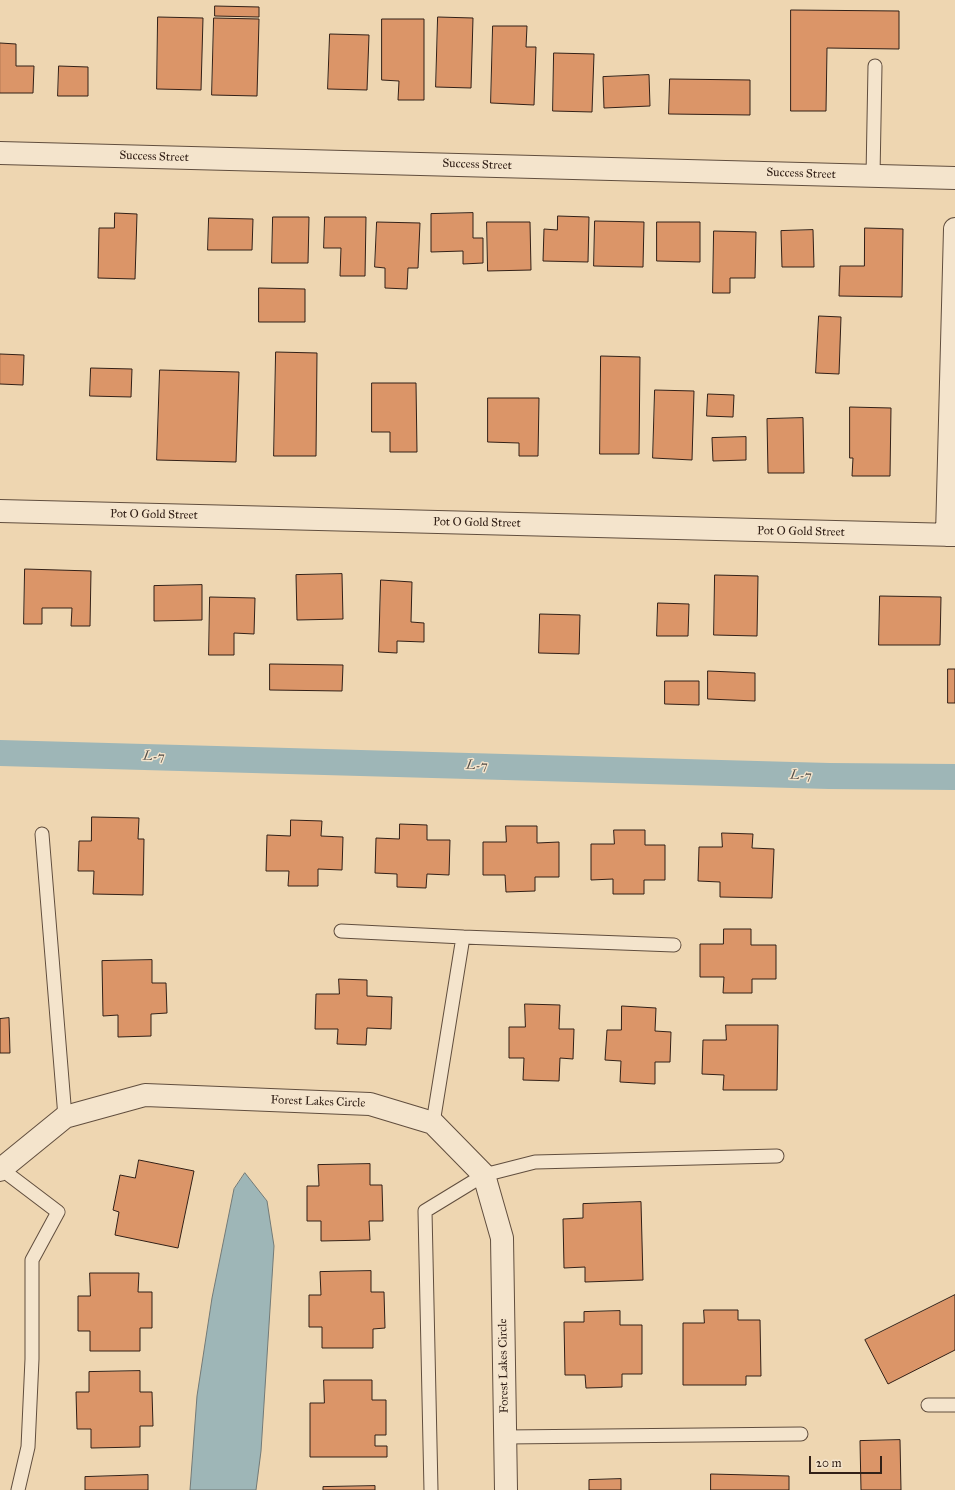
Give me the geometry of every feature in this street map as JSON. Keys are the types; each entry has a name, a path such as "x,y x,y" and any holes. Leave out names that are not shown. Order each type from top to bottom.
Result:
{"street":[{"name":"Success Street","path":"0,153 955,178"},
{"path":"951,535 955,229"},
{"name":"Pot O Gold Street","path":"0,511 951,535"},
{"name":"Forest Lakes Circle","path":"0,1169 65,1117 145,1095 370,1104 434,1123 484,1175 502,1238 506,1490"}],"lane":[{"path":"873,176 875,66"},
{"path":"42,834 65,1117"},
{"path":"341,931 463,937 674,944"},
{"path":"434,1123 463,937"},
{"path":"431,1490 425,1211 484,1175 535,1162 777,1156"},
{"path":"0,1169 58,1212 32,1260 32,1359 28,1447 18,1490"},
{"path":"928,1405 955,1405"},
{"path":"505,1437 801,1434"}],"water":[{"path":"245,1173 267,1201 274,1246 261,1451 256,1490 190,1490 197,1396 212,1298 234,1189"}],"building":[{"path":"215,6 259,7 259,17 215,16"},
{"path":"791,10 899,11 899,49 827,48 826,111 791,111"},
{"path":"158,17 203,18 201,90 157,89"},
{"path":"438,17 473,18 471,88 436,87"},
{"path":"214,18 259,19 257,96 212,95"},
{"path":"382,19 424,19 424,100 398,100 399,81 382,80"},
{"path":"493,26 527,26 526,47 536,47 534,105 491,103"},
{"path":"330,34 369,35 367,90 328,89"},
{"path":"0,43 16,44 16,66 34,66 33,93 0,93"},
{"path":"554,53 594,54 592,112 553,111"},
{"path":"59,66 88,67 88,96 58,96"},
{"path":"649,75 650,106 604,108 603,77"},
{"path":"670,79 750,80 750,115 669,114"},
{"path":"115,213 137,214 135,279 98,278 99,228 114,228"},
{"path":"473,213 473,238 483,238 483,263 463,264 463,251 431,252 431,214"},
{"path":"558,216 589,217 588,262 543,261 544,229 557,230"},
{"path":"273,217 309,217 308,263 272,263"},
{"path":"325,217 366,217 365,276 340,276 341,248 324,248"},
{"path":"209,218 253,219 252,250 208,250"},
{"path":"595,221 644,222 643,267 594,266"},
{"path":"377,222 420,223 418,268 408,268 407,289 385,288 385,268 375,267"},
{"path":"487,222 530,222 531,270 488,271"},
{"path":"657,222 700,222 700,262 657,261"},
{"path":"865,228 903,229 902,297 839,296 840,266 864,266"},
{"path":"813,230 814,267 782,267 781,231"},
{"path":"714,231 756,232 755,278 730,278 730,293 713,293"},
{"path":"259,288 305,289 305,322 259,322"},
{"path":"819,316 841,317 839,374 816,373"},
{"path":"276,352 317,353 316,456 274,456"},
{"path":"0,354 24,355 23,385 0,384"},
{"path":"601,356 640,357 639,454 600,454"},
{"path":"91,368 132,369 131,397 90,396"},
{"path":"160,370 239,372 236,462 157,460"},
{"path":"372,383 416,383 417,452 390,452 390,432 372,432"},
{"path":"655,390 694,391 692,460 653,458"},
{"path":"708,394 734,395 733,417 707,416"},
{"path":"488,398 539,398 538,456 519,456 519,443 488,442"},
{"path":"850,407 891,408 890,476 852,476 853,458 850,458"},
{"path":"803,418 804,473 768,473 767,419"},
{"path":"746,437 746,460 713,461 712,438"},
{"path":"25,569 91,571 90,626 71,626 72,608 42,608 42,624 24,624"},
{"path":"342,574 343,619 297,620 296,575"},
{"path":"715,575 758,576 757,636 714,635"},
{"path":"381,580 412,582 411,622 424,623 424,642 397,641 397,653 379,652"},
{"path":"202,585 202,620 154,621 154,586"},
{"path":"880,596 941,597 940,645 879,645"},
{"path":"210,597 255,598 254,634 234,633 234,655 209,655"},
{"path":"658,603 689,604 688,636 657,636"},
{"path":"540,614 580,615 579,654 539,653"},
{"path":"270,664 343,665 342,691 270,690"},
{"path":"948,669 955,669 955,703 948,703"},
{"path":"708,671 755,673 755,701 708,699"},
{"path":"665,681 699,681 699,705 665,704"},
{"path":"92,817 139,818 138,839 144,839 143,895 93,894 94,871 78,871 79,841 91,841"},
{"path":"291,820 322,821 321,836 343,837 342,870 318,869 318,886 288,886 289,871 266,871 267,835 290,836"},
{"path":"400,824 427,825 427,840 450,840 449,875 427,874 426,888 397,887 397,874 375,873 376,838 399,839"},
{"path":"506,826 537,826 537,843 559,842 559,877 535,877 535,891 506,892 505,875 483,875 483,842 506,842"},
{"path":"614,830 645,830 645,845 665,845 665,880 644,880 644,894 613,894 613,879 591,880 591,844 614,844"},
{"path":"722,833 753,834 752,848 774,849 772,898 720,897 720,882 698,881 699,847 722,847"},
{"path":"724,929 751,929 751,945 776,945 776,979 752,979 752,993 723,993 724,977 700,977 700,944 723,944"},
{"path":"152,960 152,983 166,983 167,1013 151,1014 151,1036 118,1037 118,1015 103,1016 102,961"},
{"path":"339,979 367,980 367,996 392,997 391,1029 367,1028 366,1045 337,1044 338,1029 315,1029 316,994 339,994"},
{"path":"525,1004 560,1005 559,1029 574,1029 573,1059 560,1058 559,1081 523,1080 524,1058 509,1058 509,1027 525,1027"},
{"path":"622,1006 656,1008 655,1031 671,1032 670,1062 655,1062 655,1084 620,1082 621,1061 605,1060 607,1030 621,1030"},
{"path":"9,1018 10,1053 0,1053 0,1019"},
{"path":"726,1025 778,1025 777,1090 723,1090 724,1075 702,1074 703,1040 726,1040"},
{"path":"139,1160 194,1171 178,1248 115,1235 119,1212 113,1210 120,1175 135,1178"},
{"path":"370,1164 370,1185 382,1185 383,1221 369,1221 370,1240 321,1241 321,1221 307,1221 307,1186 319,1186 318,1165"},
{"path":"641,1202 643,1280 585,1282 585,1267 564,1268 563,1219 583,1218 583,1204"},
{"path":"371,1271 371,1292 384,1292 385,1328 373,1329 373,1348 322,1348 322,1327 309,1327 309,1295 321,1295 320,1272"},
{"path":"90,1273 139,1273 138,1292 152,1292 152,1328 140,1328 140,1351 90,1351 90,1331 78,1331 78,1296 90,1296"},
{"path":"955,1295 955,1350 888,1384 865,1340"},
{"path":"704,1310 738,1310 738,1320 760,1320 761,1376 746,1376 746,1385 683,1385 683,1323 704,1323"},
{"path":"620,1311 620,1325 642,1325 642,1374 622,1374 622,1387 586,1388 585,1375 565,1375 564,1322 584,1322 584,1312"},
{"path":"140,1371 140,1392 152,1392 153,1426 140,1426 140,1447 91,1448 91,1429 77,1429 76,1392 89,1392 89,1372"},
{"path":"324,1380 372,1380 372,1400 386,1400 386,1435 375,1435 375,1446 387,1446 387,1457 310,1457 310,1403 324,1403"},
{"path":"900,1440 901,1490 861,1490 860,1441"},
{"path":"711,1474 789,1476 789,1490 711,1490"},
{"path":"148,1475 148,1490 85,1490 85,1477"},
{"path":"621,1479 621,1490 589,1490 589,1480"},
{"path":"375,1486 375,1490 323,1490 323,1487"}],"waterway":[{"name":"L-7","path":"0,753 829,776 955,777"}]}
